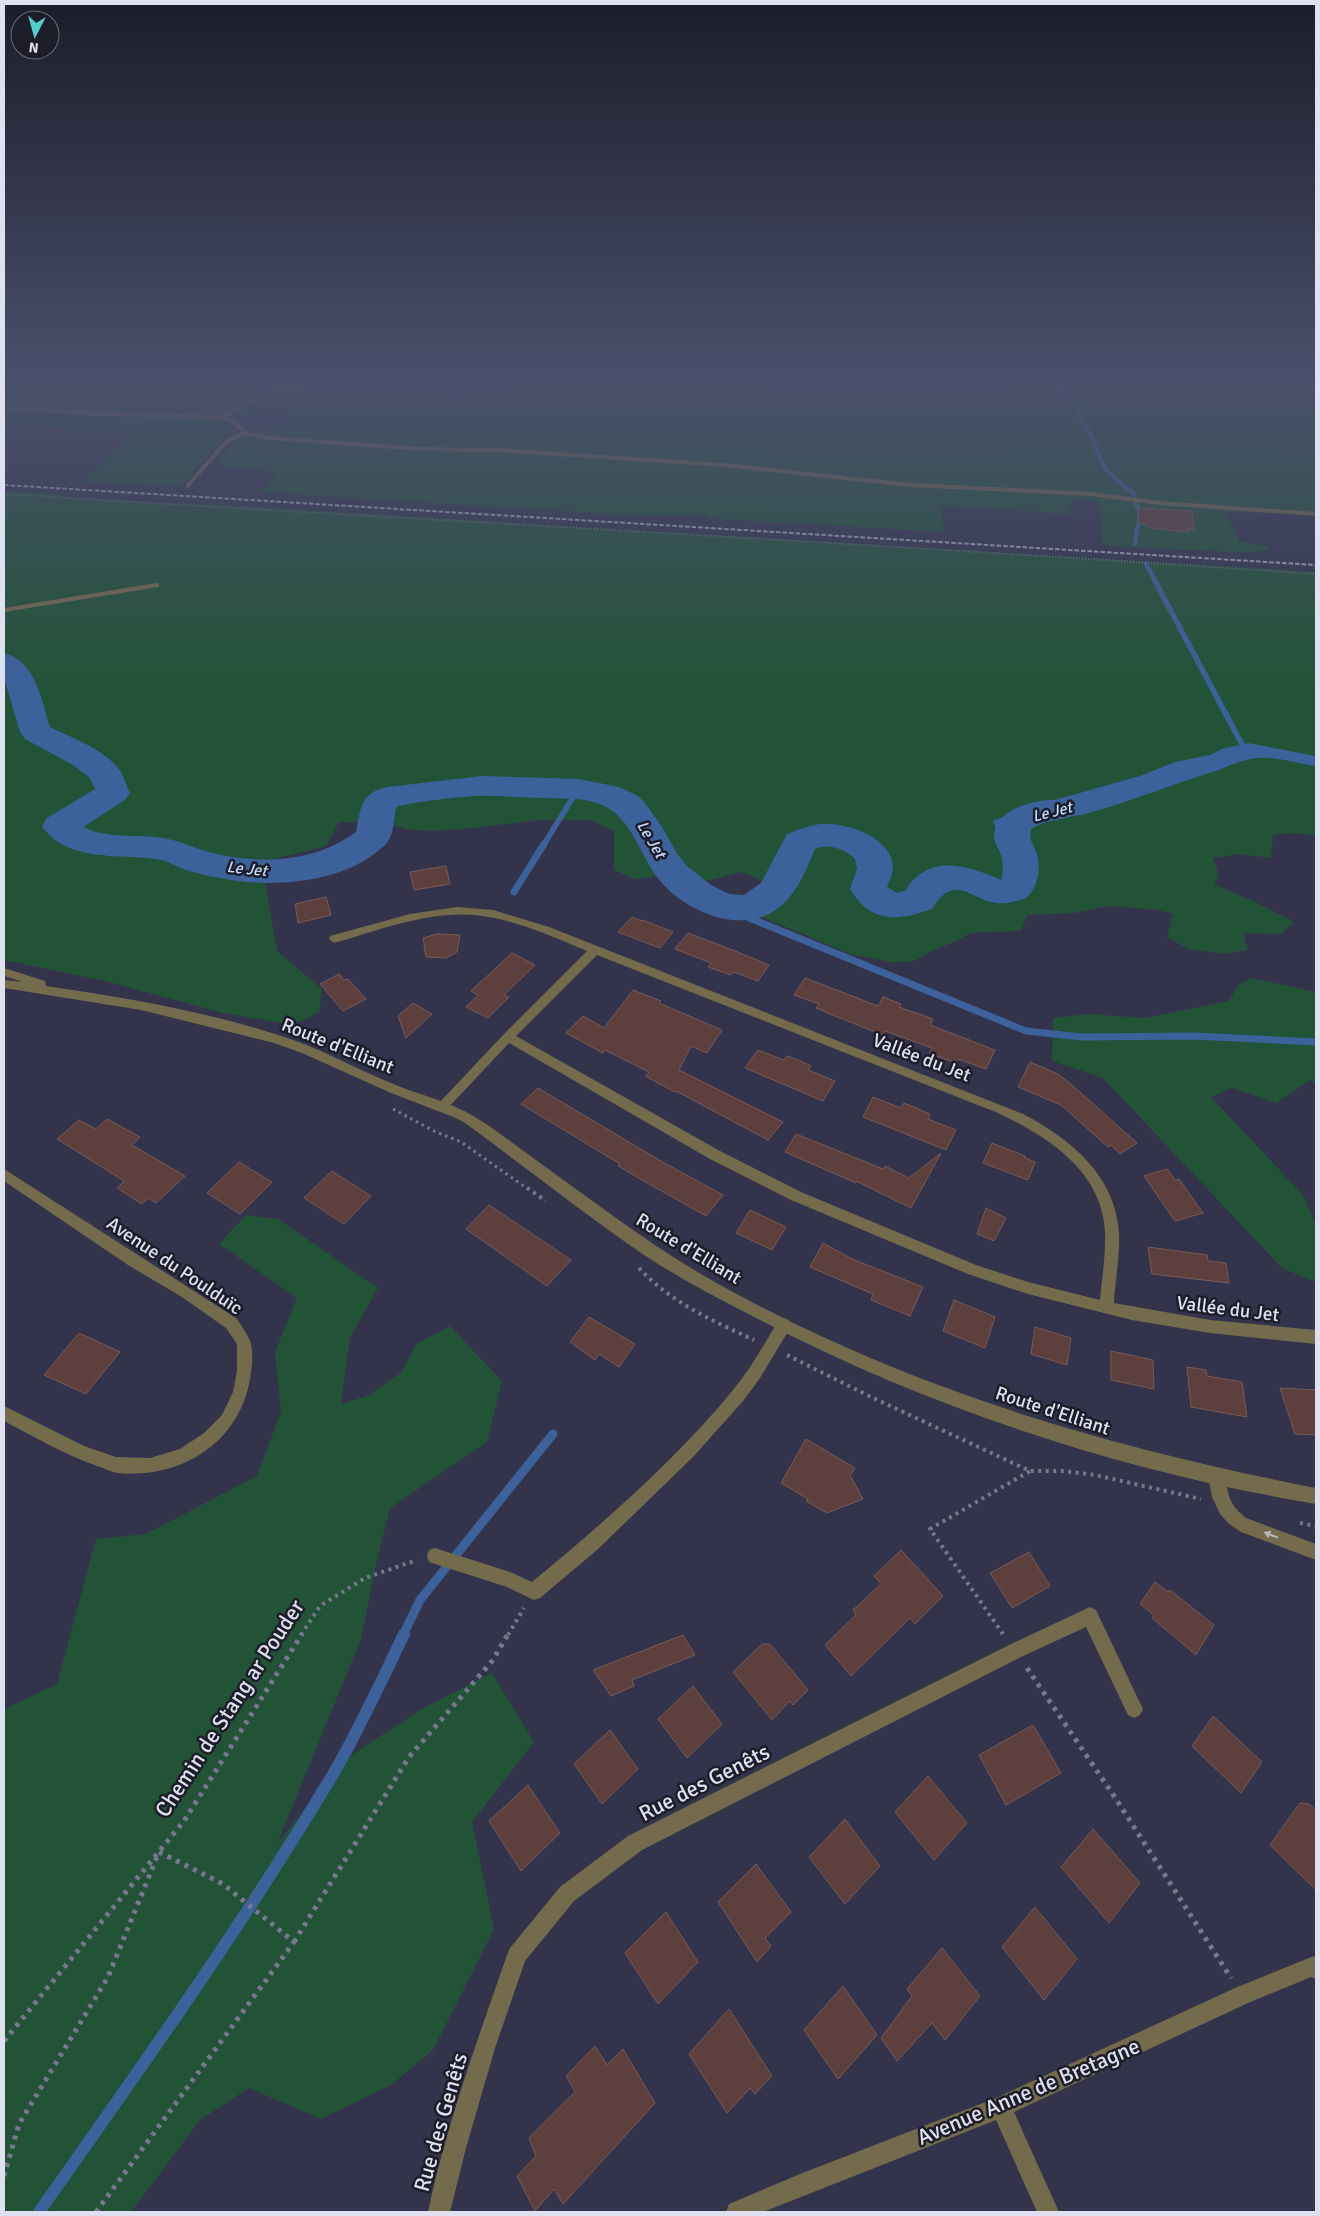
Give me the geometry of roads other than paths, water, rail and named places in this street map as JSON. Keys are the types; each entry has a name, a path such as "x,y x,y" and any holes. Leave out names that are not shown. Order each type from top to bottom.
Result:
{"street":[{"path":"188,486 191,482"},
{"path":"886,482 1091,494 1159,503 1316,514"},
{"path":"4,610 156,585"},
{"name":"Vallée du Jet","path":"334,939 418,916 464,912 494,915 522,922 1002,1110 1036,1126 1063,1144 1083,1164 1093,1178 1108,1210 1111,1249 1106,1308"},
{"path":"443,1106 508,1037 595,950"},
{"name":"Route d'Elliant","path":"4,972 62,991"},
{"name":"Route d'Elliant","path":"4,984 62,991 277,1039 396,1090 443,1106 469,1119 650,1251 711,1287 784,1326 851,1357 968,1404 1077,1440 1216,1476 1316,1496"},
{"name":"Vallée du Jet","path":"508,1037 715,1155 796,1196 932,1254 991,1276 1066,1299 1180,1323 1262,1333 1316,1337"},
{"name":"Avenue du Poulduïc","path":"4,1174 231,1323 244,1344 244,1371 240,1393 226,1420 209,1438 184,1456 150,1466 116,1465 80,1452 4,1413"},
{"path":"435,1556 510,1580 534,1592 591,1544 687,1452 738,1396 784,1326"},
{"path":"1216,1476 1221,1504 1241,1524 1316,1552"},
{"name":"Rue des Genêts","path":"439,2212 455,2148 485,2048 517,1954 568,1894 635,1843 1015,1651 1090,1616 1134,1709"},
{"name":"Avenue Anne de Bretagne","path":"737,2212 800,2185 1001,2107 1242,1995 1314,1966 1316,1969"},
{"path":"1001,2107 1048,2212"}],"water":[{"path":"1248,743 1316,756 1316,766 1270,758 1245,760 1089,813 1046,821 1025,833 1025,841 1000,838 993,821 1019,810 1140,776 1175,762 1210,755 1222,749"}],"waterway":[{"path":"1120,482 1135,495"},
{"path":"1135,544 1140,512 1136,504"},
{"path":"1146,564 1156,582"},
{"path":"1155,581 1245,750"},
{"name":"Le Jet","path":"4,662 18,675 36,732 85,758 105,773 113,793 59,826 71,835 97,844 168,850 200,862 221,867 267,871 291,870 335,860 355,850 373,837 379,804 387,797 473,786 570,789 598,792 616,798 633,810 640,818 659,854 674,874 685,885 712,902 726,907 741,908 755,905 774,891 783,878 800,842 814,836 830,835 855,842 869,852 875,867 868,889 885,904 897,906 919,900 928,886 945,878 965,878 1000,892 1009,891 1014,888 1020,875 1019,854 1012,840 1015,826 1026,817 1057,809"},
{"path":"543,846 578,789"},
{"path":"514,892 544,844"},
{"path":"725,908 1026,1031 1082,1037 1194,1036 1316,1042"},
{"path":"403,1635 420,1600 553,1434"},
{"path":"39,2212 190,1997 298,1832 351,1741 404,1634"}],"railway":[{"path":"4,485 1316,565"}]}
